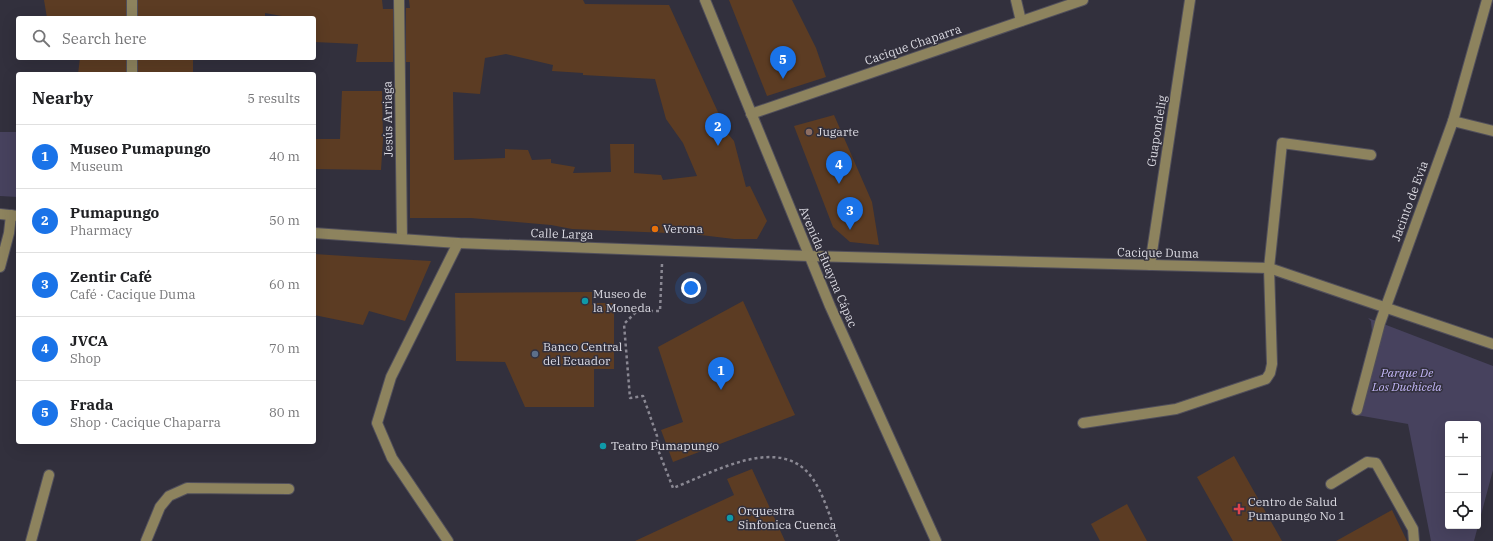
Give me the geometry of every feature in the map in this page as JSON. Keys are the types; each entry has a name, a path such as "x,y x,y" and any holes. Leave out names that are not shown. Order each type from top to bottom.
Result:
{"street":[{"path":"132,0 132,16"},
{"name":"Jesús Arriaga","path":"399,0 402,238"},
{"name":"Avenida Huayna Cápac","path":"705,0 846,343 936,541"},
{"path":"1016,0 1021,21"},
{"name":"Cacique Chaparra","path":"751,114 1083,0"},
{"name":"Guapondelig","path":"1150,265 1190,0"},
{"name":"Jacinto de Evia","path":"1357,410 1385,308 1453,121 1487,0"},
{"path":"132,60 132,72"},
{"path":"1453,121 1493,131"},
{"path":"1083,423 1176,409 1266,379 1270,373 1272,364 1269,268 1282,143 1371,155"},
{"path":"0,214 14,215 0,267"},
{"name":"Calle Larga","path":"316,233 458,243 809,256"},
{"path":"448,541 392,458 377,423 391,377 458,243"},
{"name":"Cacique Duma","path":"809,256 1269,268 1493,344"},
{"path":"1331,484 1367,462 1376,464 1413,529 1414,541"},
{"path":"31,541 49,475"},
{"path":"146,541 160,506 169,496 187,488 289,489"}],"path":[{"path":"662,251 660,312 637,311 624,324 630,398 642,396 657,436 657,447 673,488 750,458 780,456 794,462 812,478 839,541"}],"green space":[{"path":"0,132 16,132 16,197 0,196"},
{"name":"Parque De Los Duchicela","path":"1368,318 1493,366 1493,470 1481,515 1481,421 1445,421 1445,529 1477,529 1474,541 1431,541 1408,424 1351,414 1372,332 1371,321"}],"building":[{"path":"44,0 126,0 126,16 47,16"},
{"path":"138,0 382,0 383,9 393,9 393,62 356,62 358,44 316,42 316,16 282,16 265,13 265,16 138,16"},
{"path":"409,0 583,0 585,4 669,5 728,134 734,141 746,187 750,186 767,221 757,239 734,239 692,234 572,229 551,225 471,218 410,218 410,62 406,62 406,8 410,8","holes":["506,54 553,65 552,71 583,73 583,75 655,79 666,119 683,143 697,176 663,180 661,175 634,173 634,144 610,144 611,172 573,173 575,167 551,163 551,159 532,160 528,150 505,149 505,158 454,160 453,92 480,94 485,58"]},
{"path":"729,0 792,0 816,48 826,77 767,96"},
{"path":"80,60 126,60 126,72 78,72"},
{"path":"138,60 193,60 193,72 138,72"},
{"path":"342,91 382,91 383,139 381,170 316,169 316,139 340,139"},
{"path":"834,115 872,202 879,245 850,242 833,227 794,126"},
{"path":"316,254 431,261 405,321 369,311 363,325 316,315"},
{"name":"Banco Central del Ecuador","path":"592,292 592,303 614,303 614,369 594,369 594,407 525,407 505,362 456,361 455,293"},
{"path":"743,301 795,415 673,462 661,430 683,422 658,347"},
{"name":"Centro de Salud Pumapungo No 1","path":"1234,456 1282,541 1233,541 1197,477"},
{"name":"Orquestra Sinfonica Cuenca","path":"752,469 785,541 635,541 734,495 727,479"},
{"path":"1127,504 1147,541 1100,541 1091,524"},
{"name":"Centro de Salud Pumapungo No 1","path":"1392,510 1407,541 1336,541"}],"place":[{"name":"Frada","path":"783,79"},
{"name":"Jugarte","path":"809,132"},
{"name":"Pumapungo","path":"718,146"},
{"name":"JVCA","path":"839,184"},
{"name":"Verona","path":"655,229"},
{"name":"Zentir Café","path":"850,230"},
{"name":"Museo de la Moneda","path":"585,301"},
{"name":"Banco Central del Ecuador","path":"535,354"},
{"name":"Museo Pumapungo","path":"721,390"},
{"name":"Teatro Pumapungo","path":"603,446"},
{"name":"Centro de Salud Pumapungo No 1","path":"1239,509"},
{"name":"Orquestra Sinfonica Cuenca","path":"730,518"}]}
